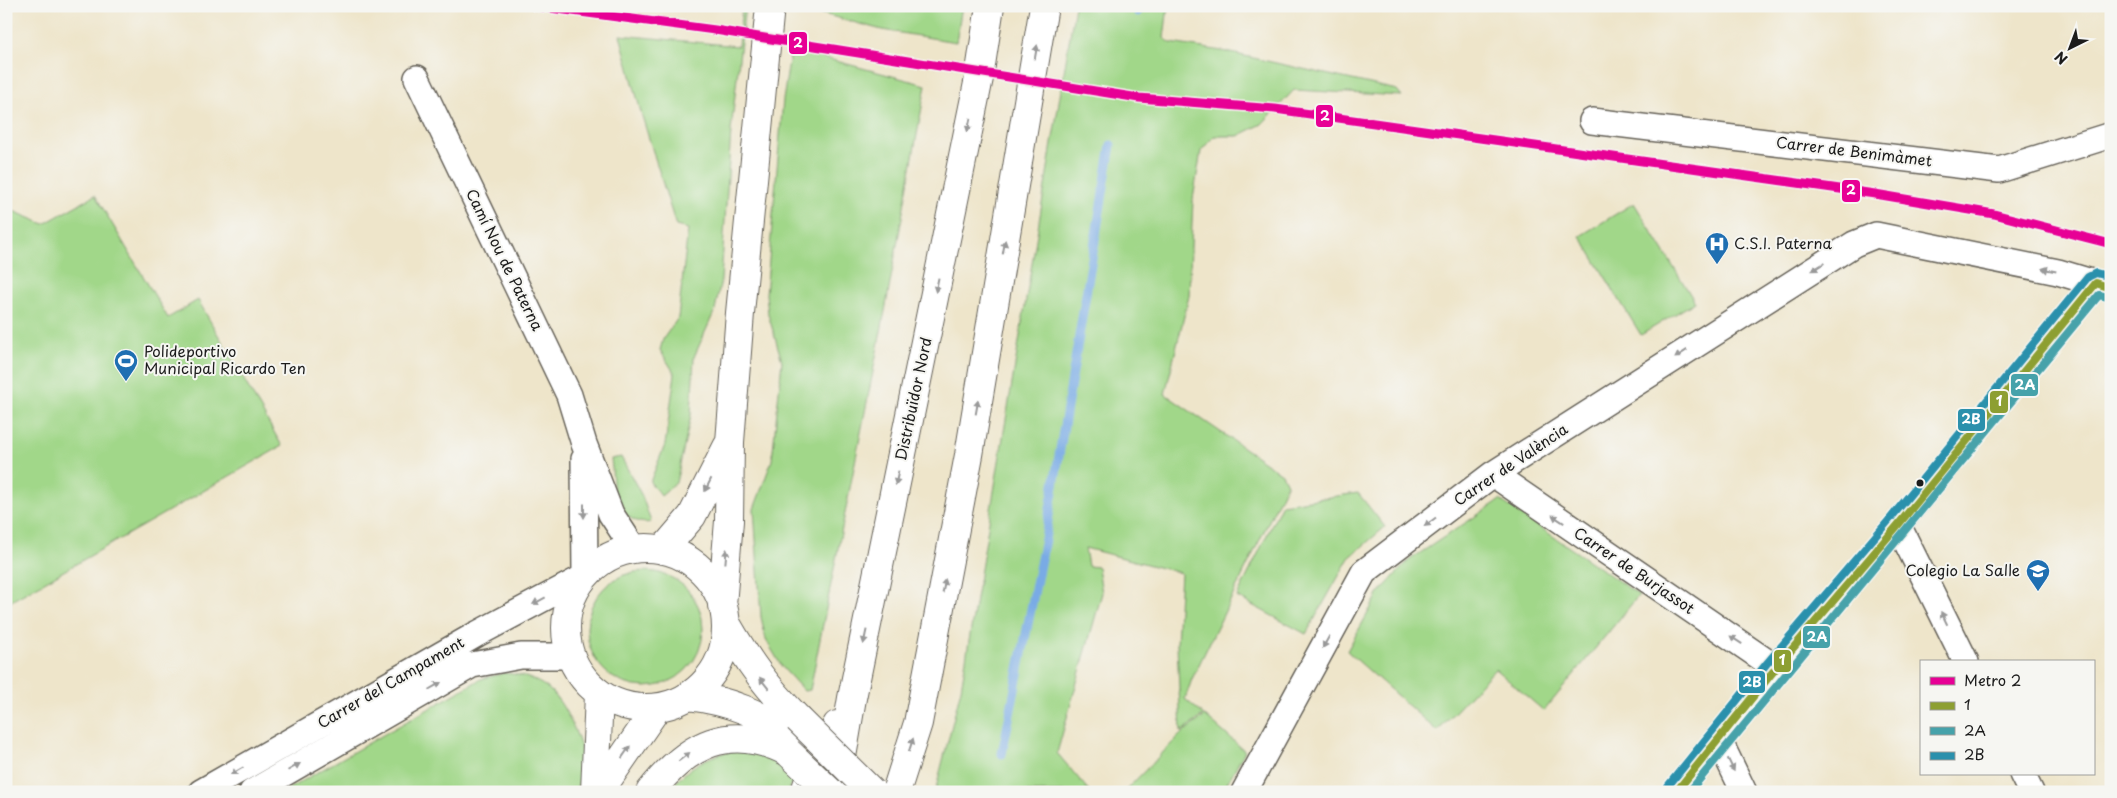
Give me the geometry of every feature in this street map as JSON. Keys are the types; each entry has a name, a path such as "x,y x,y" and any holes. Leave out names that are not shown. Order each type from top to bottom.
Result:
{"main road":[{"path":"770,6 740,313 730,442 729,521 724,614 724,644 717,664 705,682 689,696 657,708 636,707 617,702 599,693 583,678 571,656 566,633 568,609 584,577 594,566 614,555 634,549 663,550 683,557 700,570 714,586 724,614 748,661 767,687 793,736 830,792"},
{"name":"Distribuïdor Nord","path":"836,792 852,698 979,78 990,6"},
{"path":"896,792 918,723 967,465 1044,6"},
{"path":"663,550 692,516 730,442"},
{"path":"597,792 599,693"},
{"path":"689,696 721,700 767,718 872,792"},
{"path":"805,792 810,776 852,698"},
{"path":"597,792 657,708"},
{"path":"650,792 668,769 695,748 721,741 748,737 769,742 793,736"},
{"path":"793,736 849,792"}],"street":[{"name":"Camí Nou de Paterna","path":"417,78 569,394 584,444 611,514 634,549"},
{"name":"Carrer de Benimàmet","path":"1592,121 1999,170 2111,135"},
{"name":"Carrer de València","path":"1244,792 1364,572 1493,474 1854,244 1876,235 2058,272 2103,286"},
{"path":"1676,792 1776,668 2103,286"},
{"name":"Camí Nou de Paterna","path":"584,444 584,577"},
{"name":"Carrer de Burjassot","path":"1493,474 1776,668"},
{"path":"1898,525 1965,660"},
{"name":"Carrer del Campament","path":"201,792 477,634 584,577"},
{"name":"Carrer del Campament","path":"252,792 472,665 521,656 571,656"},
{"path":"1718,738 1744,792"},
{"path":"2023,776 2030,792"}],"green space":[{"path":"742,6 745,6 731,131 721,280 715,310 694,357 691,415 676,483 661,496 650,482 665,445 675,374 660,350 663,339 678,318 688,229 676,226 642,116 620,35 738,46"},
{"path":"794,6 962,6 956,42 882,30"},
{"path":"1075,6 1168,6 1164,38 1171,43 1222,51 1397,90 1402,96 1294,90 1262,124 1238,136 1214,136 1201,151 1193,199 1189,296 1165,394 1282,474 1287,484 1192,679 1185,699 1204,715 1181,732 1177,644 1181,573 1085,548 1088,566 1098,567 1102,593 1057,753 1090,792 935,792 961,689"},
{"path":"791,49 926,85 885,311 810,690 804,691 782,667 766,640 761,617 754,509 772,460 782,361 768,314 766,294 783,100"},
{"name":"Polideportivo Municipal Ricardo Ten","path":"95,195 168,318 198,300 282,446 6,604 6,208 44,224"},
{"path":"1634,203 1695,302 1641,335 1580,236"},
{"path":"621,457 642,496 651,522 640,522 629,517 617,504 614,493 611,459"},
{"path":"1358,493 1385,527 1349,558 1306,634 1237,597 1282,504"},
{"path":"1500,500 1639,595 1544,711 1495,669 1437,731 1347,651 1379,593 1408,561"},
{"path":"645,571 667,575 686,588 699,607 703,629 699,651 686,670 667,683 645,687 623,683 604,670 591,651 587,629 591,607 604,588 623,575"},
{"path":"504,673 523,676 536,681 548,688 563,706 580,743 583,759 581,776 574,792 283,792 481,679"},
{"path":"1205,716 1245,751 1222,792 1124,792 1182,733"},
{"path":"764,748 786,766 792,781 789,792 668,792 678,780 699,763 722,753"}],"waterway":[{"path":"1138,6 1138,12"},
{"path":"1002,754 1045,539 1111,145"}],"metro line":[{"name":"2","path":"535,6 715,30 1139,98 1275,109 1875,194 1994,214 2111,244"}],"transit line":[{"name":"2B","path":"1668,786 1768,662 1890,519 2088,277 2096,273 2111,277"},
{"name":"1","path":"1676,792 1776,668 1898,525 2096,283 2111,288"},
{"name":"2A","path":"1689,792 2099,295 2108,297"}],"place":[{"name":"C.S.I. Paterna","path":"1717,265"},
{"name":"Polideportivo Municipal Ricardo Ten","path":"126,382"},
{"name":"Colegio La Salle","path":"2038,592"}]}
